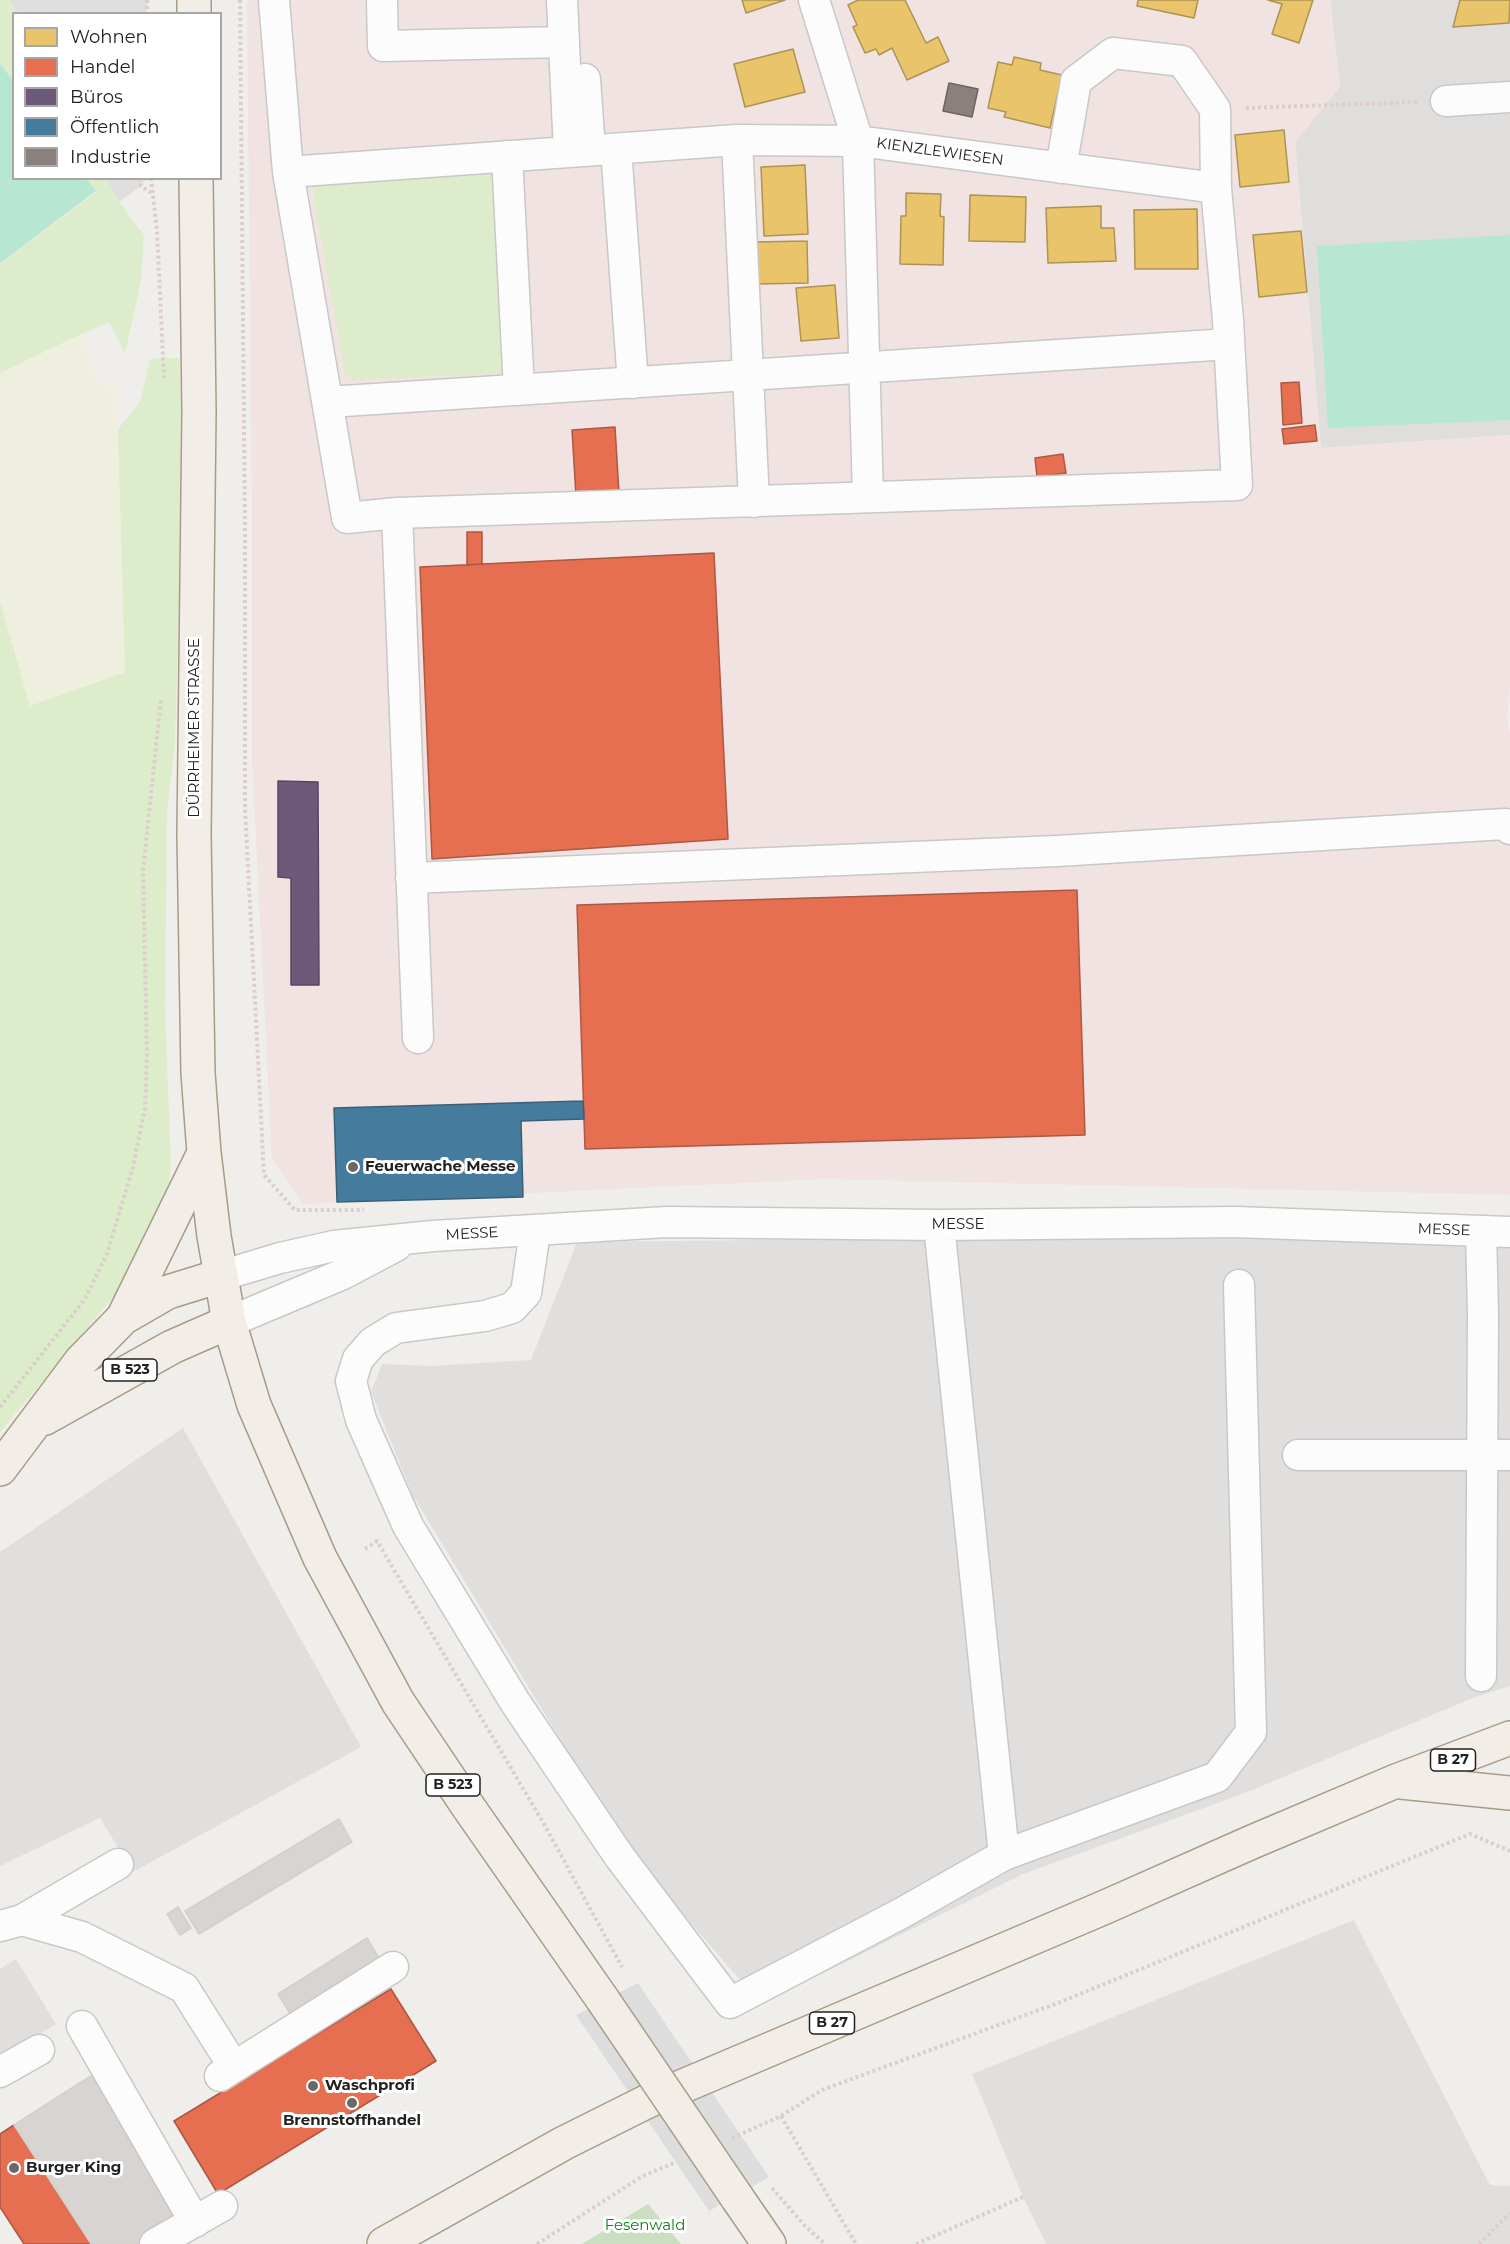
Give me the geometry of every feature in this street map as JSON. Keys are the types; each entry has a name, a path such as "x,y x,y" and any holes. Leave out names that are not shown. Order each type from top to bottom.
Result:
{"main road":[{"name":"DÜRRHEIMER STRASSE","path":"196,180 200,412 194,834 198,1073 204,1153 220,1276"},
{"path":"123,1318 204,1153"},
{"name":"B 523","path":"0,1469 81,1360 123,1318 168,1292 220,1276 230,1322 254,1405 320,1558 398,1702 769,2244"},
{"name":"B 523","path":"34,1424 172,1347 230,1322"},
{"name":"B 27","path":"384,2244 564,2143 648,2101 1396,1781 1510,1738"},
{"path":"1396,1781 1510,1794"}],"street":[{"path":"274,0 288,172 347,518 397,513 1237,485 1229,344 1216,188 1215,109 1182,61 1113,53 1077,81 1061,168"},
{"path":"382,0 383,46 564,42"},
{"path":"562,0 564,42 592,150 633,383"},
{"path":"580,0 592,150"},
{"name":"KIENZLEWIESEN","path":"814,0 858,141 1216,188"},
{"path":"1446,101 1510,98"},
{"path":"288,172 737,140 858,141 868,497"},
{"path":"737,140 754,502"},
{"path":"507,156 519,390"},
{"path":"328,402 1229,344"},
{"path":"397,513 418,1038"},
{"path":"411,878 1057,851 1505,824 1510,829"},
{"name":"MESSE","path":"220,1276 280,1258 334,1246 433,1236 667,1222 939,1225 1236,1222 1510,1232"},
{"path":"939,1225 1004,1855"},
{"path":"535,1231 526,1293 512,1308 485,1316 396,1328 373,1342 358,1359 351,1381 361,1420 408,1526 515,1702 619,1856 730,2002 900,1914 1004,1855 1217,1777 1251,1732 1239,1285"},
{"path":"1481,1231 1496,1456 1481,1676"},
{"name":"MESSE","path":"230,1322 343,1274 406,1240"},
{"path":"1298,1455 1496,1456"},
{"path":"11,1923 118,1864"},
{"path":"11,1923 82,1937 184,1988 227,2071 393,1967"},
{"path":"82,2025 195,2222"},
{"path":"0,2072 39,2050"},
{"path":"155,2244 222,2206"}],"path":[{"path":"240,0 245,808 264,1175 295,1210 374,1210"},
{"path":"1215,109 1446,101"},
{"path":"139,180 141,186 151,193"},
{"path":"151,180 157,231 165,389"},
{"path":"0,1407 85,1299 107,1254 133,1167 145,1108 147,1056 143,871 162,690"},
{"path":"365,1549 377,1541 544,1824 627,1976"},
{"path":"727,2140 781,2116 822,2090 1058,2003 1470,1834 1510,1851"},
{"path":"781,2116 856,2244"},
{"path":"537,2244 641,2177 684,2159"},
{"path":"765,2180 825,2244"},
{"path":"916,2244 1023,2197"},
{"path":"1479,2244 1510,2213"}],"shaded area":[{"path":"10,0 147,0 147,12 16,12"},
{"path":"247,0 1330,0 1340,87 1295,142 1321,448 1510,435 1510,682 1507,717 1510,736 1510,1195 825,1179 303,1204 272,1159 252,759"},
{"path":"1330,0 1510,0 1510,435 1321,448 1295,142 1340,86"},
{"path":"107,180 145,180 141,186 119,202"},
{"path":"1218,1235 1510,1243 1510,1686 1473,1698 1245,1793 1023,1874 761,2004 688,1920 610,1822 412,1494 371,1392 382,1364 431,1366 531,1360 577,1242"},
{"path":"183,1428 361,1747 133,1872 100,1818 0,1866 0,1552"},
{"path":"1354,1920 1490,2185 1510,2186 1510,2244 1046,2244 1023,2197 972,2074"},
{"path":"16,1959 56,2024 0,2058 0,1969"}],"green space":[{"path":"0,0 10,0 16,12 12,12 12,80 0,63"},
{"path":"0,63 12,80 12,180 87,180 96,191 0,263"},
{"path":"497,174 504,373 353,380 345,374 313,193 315,183"},
{"path":"87,180 107,180 119,202 144,235 141,281 125,353 109,322 0,373 0,263 96,192"},
{"path":"1510,235 1510,420 1328,428 1317,246"},
{"path":"79,335 96,378 116,391 125,672 30,707 0,601 0,373"},
{"path":"179,358 181,399 175,742 167,814 165,1007 171,1166 166,1213 152,1251 0,1432 0,601 30,706 125,672 118,429 140,402 150,360"},
{"name":"Fesenwald","path":"648,2204 681,2244 582,2244"}],"pier":[{"path":"638,1983 769,2177 709,2211 576,2015"}],"building: Wohnen":[{"path":"742,0 785,0 746,13"},
{"path":"858,0 905,0 926,43 938,37 949,61 907,80 892,48 879,55 876,49 865,53 853,27 857,25 848,5"},
{"path":"1138,0 1198,0 1194,18 1137,6"},
{"path":"1268,0 1313,0 1299,43 1272,34 1282,4"},
{"path":"1460,0 1510,0 1509,23 1453,27"},
{"path":"793,49 805,92 745,107 734,64"},
{"path":"1014,57 1041,63 1040,70 1062,75 1050,128 1004,117 1006,112 988,108 998,62 1012,65"},
{"path":"1284,130 1289,182 1240,187 1235,135"},
{"path":"805,165 808,234 764,236 761,167"},
{"path":"906,193 941,194 940,216 944,217 943,265 900,264 901,216 906,216"},
{"path":"970,195 1026,197 1025,242 969,241"},
{"path":"1101,206 1101,228 1114,228 1116,261 1048,263 1046,208"},
{"path":"1197,209 1198,269 1135,269 1134,210"},
{"path":"1301,231 1307,292 1259,297 1253,235"},
{"path":"807,241 808,283 756,284 755,242"},
{"path":"835,285 839,338 801,341 796,288"}],"building: Handel":[{"path":"1299,382 1302,423 1283,425 1281,383"},
{"path":"1315,425 1317,441 1284,444 1282,429"},
{"path":"615,427 619,493 576,496 572,430"},
{"path":"1063,454 1066,473 1037,477 1035,458"},
{"path":"467,532 482,532 482,564 467,565"},
{"path":"714,553 728,839 432,859 420,567"},
{"path":"1077,890 1085,1135 585,1149 577,905"},
{"name":"Waschprofi","path":"391,1989 436,2061 218,2194 174,2121"},
{"path":"14,2125 91,2244 24,2244 0,2207 0,2134"}],"building: Büros":[{"path":"278,781 318,782 319,985 291,985 291,878 278,877"}],"building: Öffentlich":[{"path":"583,1101 584,1119 521,1121 523,1197 337,1202 334,1108"}],"building: Industrie":[{"path":"949,83 978,89 972,117 943,111"}],"building: Sonstige":[{"path":"339,1819 352,1842 199,1934 185,1911"},
{"path":"178,1907 191,1928 180,1935 167,1914"},
{"path":"367,1938 380,1960 291,2015 278,1994"},
{"path":"100,2070 190,2211 137,2244 91,2244 14,2125"}],"place":[{"name":"Feuerwache Messe","path":"353,1167"},
{"name":"Waschprofi","path":"313,2086"},
{"name":"Brennstoffhandel","path":"352,2103"},
{"name":"Burger King","path":"14,2168"}]}
